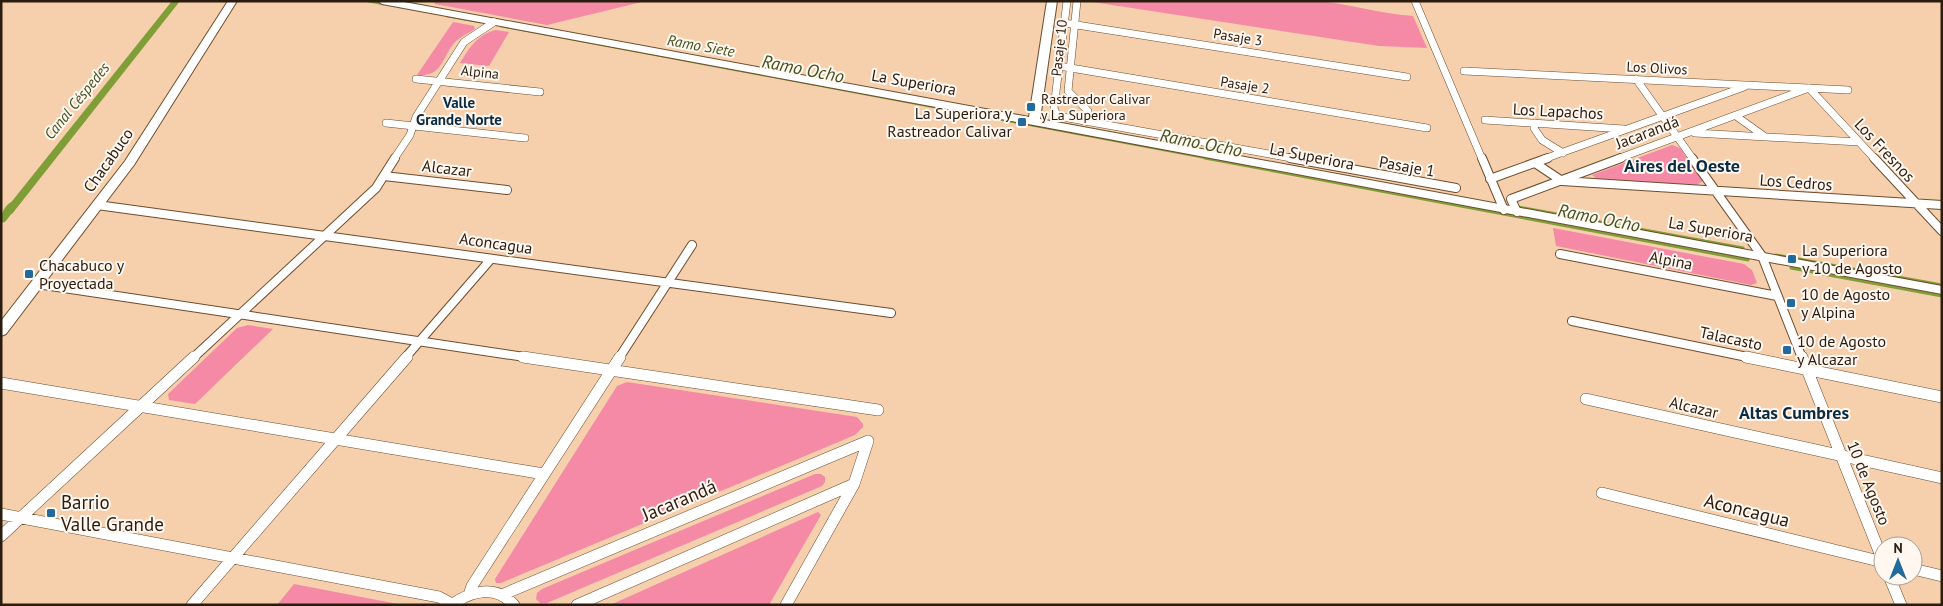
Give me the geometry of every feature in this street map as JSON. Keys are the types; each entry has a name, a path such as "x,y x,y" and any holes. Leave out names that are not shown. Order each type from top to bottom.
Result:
{"street":[{"name":"Chacabuco","path":"1,331 130,162 233,1"},
{"name":"La Superiora","path":"382,1 1942,290"},
{"path":"1034,122 1052,1"},
{"name":"Pasaje 10","path":"1067,1 1055,113 1061,118 1088,122 1088,111 1068,91 1077,1"},
{"path":"1415,1 1504,210"},
{"path":"1,536 376,188 410,134 416,117 464,42 494,22"},
{"name":"Pasaje 3","path":"1064,23 1407,77"},
{"name":"Pasaje 2","path":"1059,66 1427,128"},
{"name":"Los Olivos","path":"1464,70 1848,90"},
{"name":"Alpina","path":"416,79 540,92"},
{"name":"10 de Agosto","path":"1636,79 1762,256 1873,536"},
{"name":"Jacarandá","path":"1490,179 1749,85"},
{"name":"Jacarandá","path":"1517,212 1511,199 1809,88"},
{"name":"Los Fresnos","path":"1809,88 1942,231"},
{"path":"1736,116 1764,137"},
{"name":"Los Lapachos","path":"1485,120 1628,129"},
{"name":"Pasaje 1","path":"1088,122 1456,188"},
{"path":"386,123 524,138"},
{"path":"1535,123 1534,128 1542,140 1563,153"},
{"path":"1691,132 1859,142"},
{"name":"Los Cedros","path":"1535,163 1562,181 1942,206"},
{"name":"Alcazar","path":"384,176 507,190"},
{"name":"Aconcagua","path":"97,205 891,313"},
{"path":"469,595 472,586 692,245"},
{"name":"Alpina","path":"1560,254 1777,296"},
{"path":"192,605 491,259"},
{"path":"37,284 878,410"},
{"name":"Talacasto","path":"1572,320 1942,397"},
{"path":"1,383 544,474"},
{"name":"Alcazar","path":"1586,399 1942,478"},
{"name":"Jacarandá","path":"451,604 469,595 488,591 504,594 868,440 854,484"},
{"path":"578,605 854,484"},
{"path":"786,605 854,484"},
{"name":"Aconcagua","path":"1602,493 1873,559"},
{"path":"1,514 439,597 451,604"},
{"path":"1923,571 1942,576"},
{"path":"1893,586 1900,605"},
{"path":"504,594 514,605"}],"shaded area":[{"path":"172,1 180,1 12,214 1,215"},
{"path":"434,1 646,1 547,25 435,4"},
{"path":"1086,1 1312,1 1337,3 1413,16 1427,48 1379,46"},
{"path":"453,22 474,26 475,29 455,42 437,70 426,75 417,75"},
{"path":"496,30 509,32 489,66 460,63 479,38"},
{"path":"1672,145 1680,148 1703,181 1695,186 1597,179 1592,175"},
{"path":"1553,228 1744,264 1752,270 1757,283 1751,285 1556,246"},
{"path":"248,325 273,329 195,404 169,400 168,394 237,328"},
{"path":"627,382 857,417 863,424 863,427 855,435 501,583 496,583 495,579 617,386"},
{"path":"815,474 821,474 825,477 825,482 822,486 547,603 540,603 536,599 537,593 542,589"},
{"path":"818,512 821,515 769,605 610,605"},
{"path":"294,584 403,605 277,605"}],"waterway":[{"name":"Ramo Ocho","path":"368,1 384,4"},
{"name":"Ramo Ocho","path":"447,16 480,22"},
{"name":"Ramo Ocho","path":"501,26 1212,159"},
{"name":"Ramo Ocho","path":"1205,158 1748,260"},
{"name":"Canal Céspedes","path":"1,220 14,204"},
{"name":"Ramo Siete","path":"1518,207 1743,248"},
{"name":"Ramo Siete","path":"1776,255 1942,285"},
{"name":"Ramo Ocho","path":"1791,268 1942,296"}],"place":[{"name":"Rastreador Calivar y La Superiora","path":"1031,107"},
{"name":"La Superiora y Rastreador Calivar","path":"1022,122"},
{"name":"La Superiora y 10 de Agosto","path":"1792,259"},
{"name":"Chacabuco y Proyectada","path":"29,274"},
{"name":"10 de Agosto y Alpina","path":"1791,303"},
{"name":"10 de Agosto y Alcazar","path":"1787,350"},
{"name":"Barrio Valle Grande","path":"51,513"}],"district":[{"name":"Valle Grande Norte","path":"459,112"},
{"name":"Aires del Oeste","path":"1682,166"},
{"name":"Altas Cumbres","path":"1794,413"}]}
